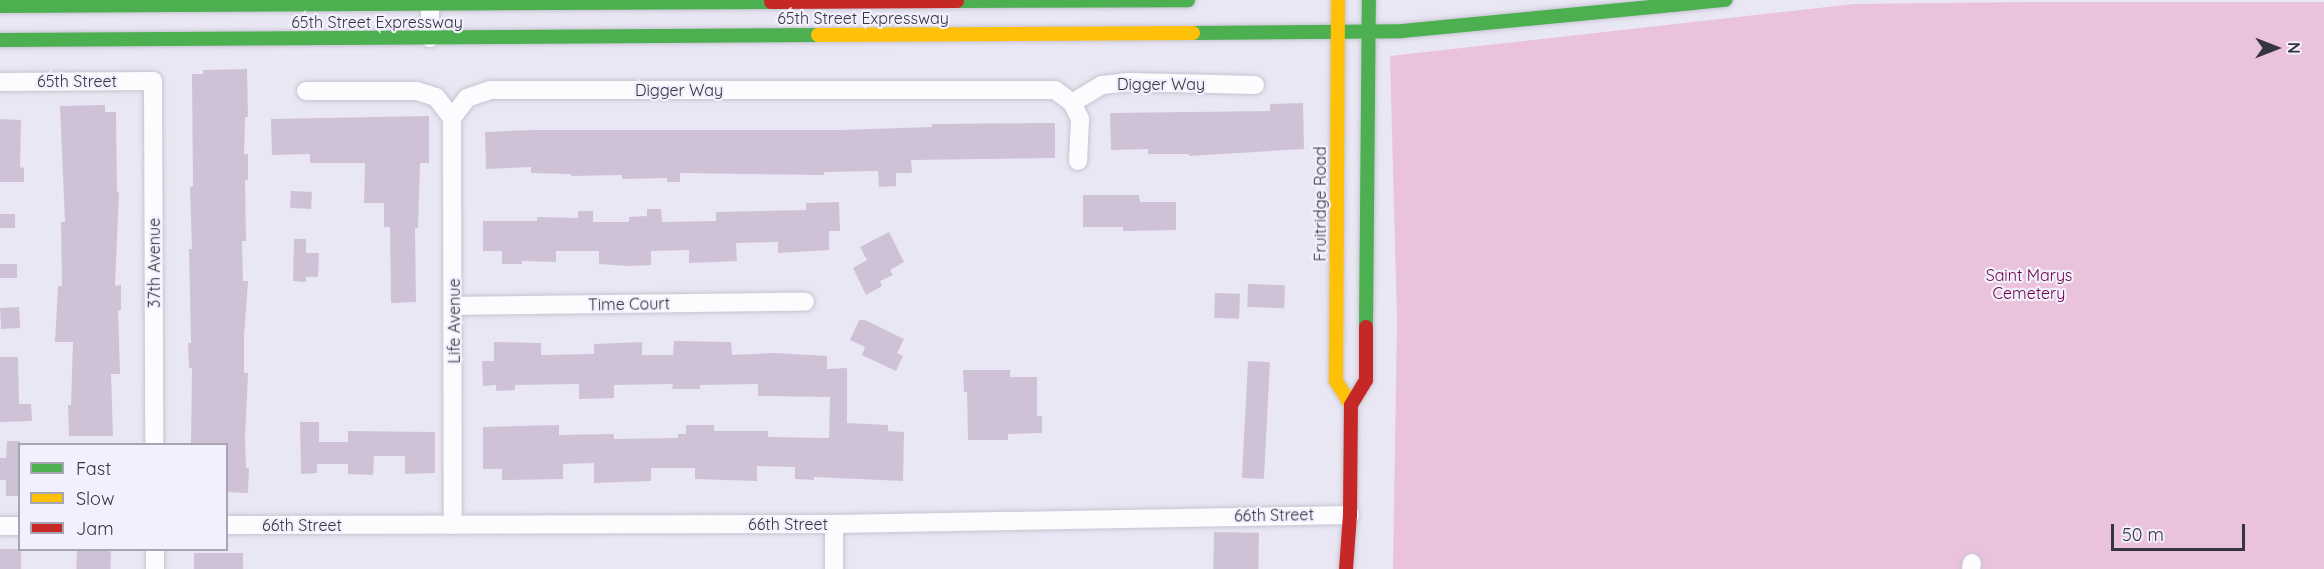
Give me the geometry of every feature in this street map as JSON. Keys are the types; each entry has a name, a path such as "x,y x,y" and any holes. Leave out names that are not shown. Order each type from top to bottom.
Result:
{"main road":[{"name":"65th Street Expressway","path":"0,6 430,2 1188,0"},
{"name":"Fruitridge Road","path":"1338,0 1336,381 1351,405"},
{"path":"1346,569 1350,514 1351,405 1366,380 1369,0"},
{"name":"65th Street Expressway","path":"0,40 1402,31 1726,0"}],"street":[{"path":"430,2 430,38"},
{"name":"65th Street","path":"0,81 153,81"},
{"name":"37th Avenue","path":"153,81 154,443"},
{"name":"Digger Way","path":"452,118 467,98 490,90 1055,90 1072,104 1102,86 1130,82 1255,84"},
{"path":"306,91 417,91 436,97 452,118"},
{"path":"1072,104 1080,119 1078,161"},
{"name":"Life Avenue","path":"452,118 453,525"},
{"name":"Time Court","path":"454,306 805,302"},
{"name":"66th Street","path":"228,525 834,524 1350,514"},
{"path":"834,524 834,569"},
{"path":"0,526 18,526"},
{"path":"155,551 155,569"}],"green space":[{"name":"Saint Marys Cemetery","path":"2324,2 2324,569 1393,569 1397,320 1390,56 1854,4"}],"building":[{"path":"247,69 248,117 245,117 244,154 248,154 248,180 245,180 246,241 242,241 243,281 248,281 244,373 248,373 245,438 246,468 249,468 248,493 228,492 228,443 191,443 192,368 189,368 188,343 191,343 189,249 192,249 190,187 193,186 192,74 203,74 203,70"},
{"path":"1303,103 1304,149 1189,156 1189,154 1148,154 1148,149 1111,150 1110,113 1270,111 1270,104"},
{"path":"105,105 105,112 116,112 117,192 119,192 115,286 121,285 121,310 118,311 120,374 111,374 113,436 69,436 68,405 71,405 73,342 55,342 58,286 62,286 61,222 65,222 60,106"},
{"path":"429,116 429,163 420,163 418,228 415,228 416,302 391,303 390,227 384,227 384,203 364,203 365,163 310,163 310,154 272,155 271,119"},
{"path":"0,119 21,120 20,167 24,168 24,182 0,182"},
{"path":"1055,123 1055,158 911,160 912,173 896,173 896,186 879,187 878,171 824,172 824,175 680,173 680,182 667,182 667,178 622,179 622,175 571,176 571,174 531,173 531,167 486,169 485,132 839,130 932,127 932,124"},
{"path":"291,191 312,192 311,209 290,208"},
{"path":"1083,195 1139,195 1140,202 1176,202 1176,230 1123,231 1123,227 1083,227"},
{"path":"839,202 840,231 829,231 829,250 778,253 778,242 736,243 737,261 689,263 689,250 651,251 651,265 630,266 599,264 599,251 556,251 556,262 522,261 522,264 502,264 502,251 483,251 483,221 537,221 537,217 578,218 578,211 593,211 593,222 629,222 629,217 647,216 647,209 661,209 662,222 716,221 716,212 806,210 806,203"},
{"path":"0,214 15,214 15,228 0,228"},
{"path":"889,232 904,262 890,270 893,275 880,281 882,286 866,295 853,268 867,260 860,247"},
{"path":"294,239 306,239 306,253 319,253 318,277 306,277 306,282 293,281"},
{"path":"0,264 17,264 17,278 0,278"},
{"path":"1248,284 1285,285 1284,308 1247,307"},
{"path":"1215,293 1240,294 1239,319 1214,318"},
{"path":"19,307 20,328 1,329 0,308"},
{"path":"859,320 865,320 904,339 897,353 903,356 896,371 862,355 865,347 850,340"},
{"path":"674,341 731,342 732,355 775,353 827,356 827,369 847,368 847,423 888,425 888,431 904,432 903,481 814,477 814,480 795,479 795,467 757,466 757,481 695,479 695,468 651,468 651,481 594,483 594,463 563,464 563,479 502,480 502,469 483,469 483,427 559,425 559,435 614,434 614,439 678,438 678,434 686,434 686,425 714,425 714,431 768,431 768,437 829,438 830,397 758,396 758,384 700,385 700,389 672,389 673,384 614,385 614,398 579,399 579,384 515,385 515,390 496,391 496,385 483,386 482,361 494,361 494,342 541,343 541,355 594,354 594,344 642,342 642,355 673,355"},
{"path":"0,357 18,357 19,404 31,404 32,421 0,422"},
{"path":"1248,361 1270,362 1264,479 1242,478"},
{"path":"963,370 1010,370 1010,377 1037,377 1037,416 1042,416 1042,433 1008,434 1008,440 968,440 967,392 964,392"},
{"path":"300,422 319,422 319,442 348,442 348,431 435,432 435,473 405,474 405,456 374,456 373,475 348,474 348,464 317,464 317,473 301,474"},
{"path":"7,441 20,441 18,443 18,496 6,496 6,480 0,480 0,458 6,458"},
{"path":"1214,532 1259,533 1258,569 1213,569"},
{"path":"0,549 21,551 21,569 0,569"},
{"path":"77,551 111,551 110,569 76,569"},
{"path":"194,553 243,553 243,569 194,569"}],"traffic: fast":[{"path":"957,1 1188,0"},
{"path":"1366,327 1369,0"},
{"path":"1193,33 1402,31 1726,0"},
{"path":"0,6 771,2"},
{"path":"0,40 818,35"}],"traffic: slow":[{"path":"1338,0 1336,381 1351,405"},
{"path":"818,35 1193,33"}],"traffic: jam":[{"path":"771,2 957,1"},
{"path":"1346,569 1350,515 1351,405 1366,380 1366,327"}]}
